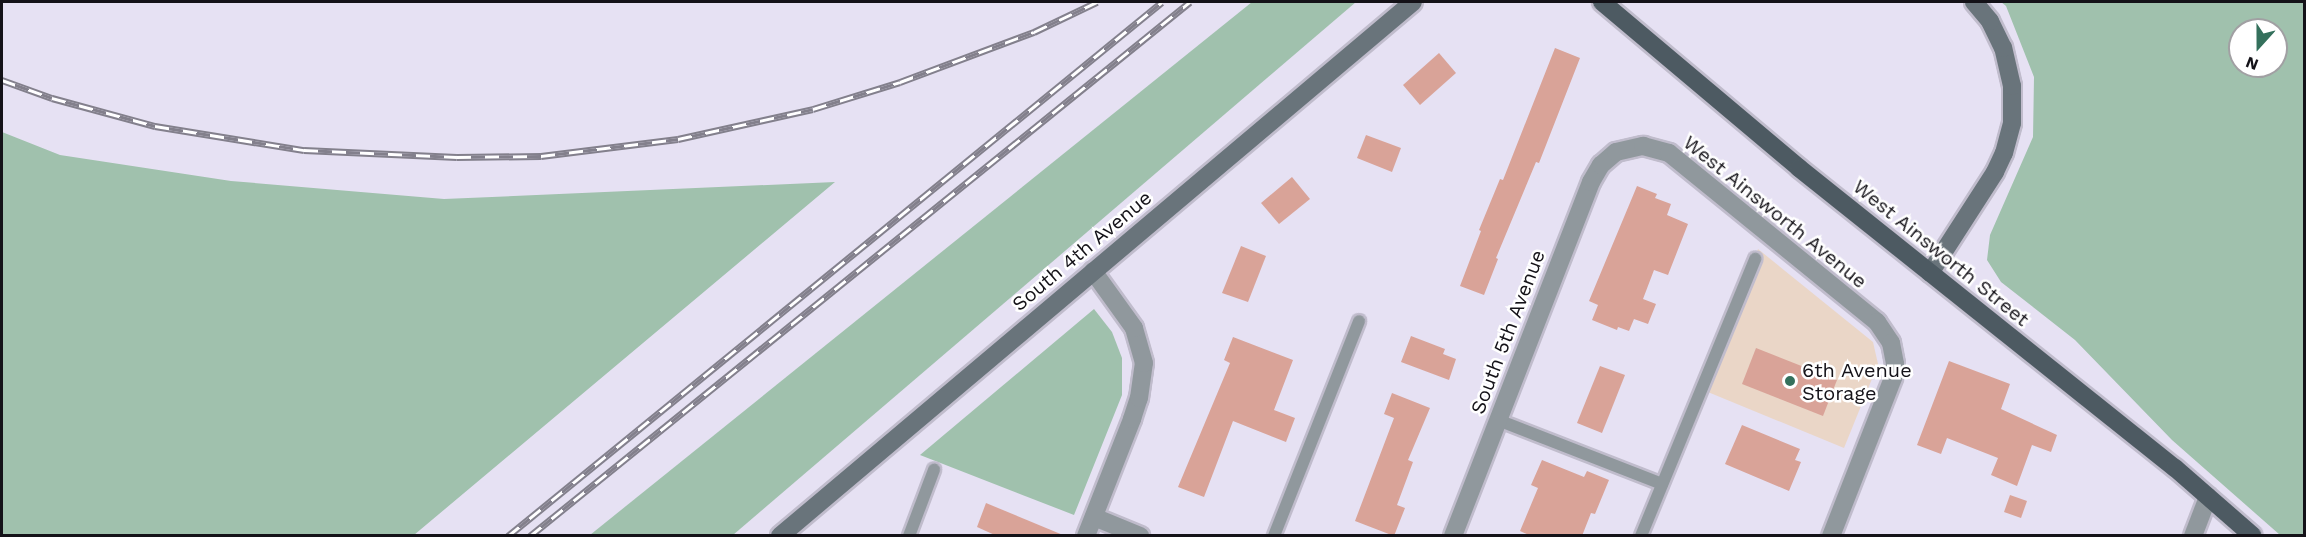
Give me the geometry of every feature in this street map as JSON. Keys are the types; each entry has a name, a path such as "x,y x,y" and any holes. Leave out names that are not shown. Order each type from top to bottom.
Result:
{"main road":[{"name":"West Ainsworth Street","path":"1602,2 1744,124 2208,497 2253,536"}],"street":[{"name":"South 4th Avenue","path":"780,536 1413,2"},
{"path":"1930,273 1995,172 2004,153 2012,123 2012,86 2003,48 1990,21 1974,2"},
{"name":"West Ainsworth Avenue","path":"1616,152 1643,146 1669,153 1877,322 1891,343 1895,364 1893,378 1831,536"},
{"name":"South 5th Avenue","path":"1453,536 1591,182 1601,165 1616,152"},
{"path":"1086,536 1139,398 1144,363 1134,328 1093,271"},
{"path":"2193,536 2208,497"},
{"path":"1094,517 1140,536"}],"lane":[{"path":"1641,536 1755,260"},
{"path":"1274,536 1359,321"},
{"path":"1498,420 1662,484"},
{"path":"909,536 934,470"}],"shaded area":[{"path":"1758,249 1873,342 1878,364 1844,448 1703,390"}],"green space":[{"path":"1252,2 1356,2 733,535 590,535"},
{"path":"2001,2 2304,2 2304,535 2280,535 2172,440 2075,340 2001,282 1987,260 1990,235 2033,137 2034,77 2006,6"},
{"path":"2,132 60,155 231,181 444,199 835,182 414,535 2,535"},
{"path":"1094,309 1112,332 1122,358 1122,395 1074,515 920,455"}],"building":[{"path":"1555,48 1580,58 1539,163 1536,162 1496,258 1498,259 1484,295 1460,286 1481,231 1479,230 1500,179 1503,180"},
{"path":"1439,53 1456,73 1420,105 1403,85"},
{"path":"1366,135 1401,148 1392,172 1357,158"},
{"path":"1292,177 1310,199 1279,224 1261,203"},
{"path":"1637,186 1657,194 1655,198 1671,204 1667,215 1688,224 1668,275 1654,270 1643,299 1656,304 1648,324 1634,319 1629,331 1618,327 1617,330 1592,320 1598,305 1589,301"},
{"path":"1241,246 1266,256 1248,302 1222,293"},
{"path":"1411,336 1445,349 1443,354 1456,359 1449,380 1401,362"},
{"path":"1233,337 1293,360 1274,410 1295,418 1286,442 1233,421 1204,497 1178,487 1230,363 1224,360"},
{"path":"1756,348 1837,380 1823,416 1742,384"},
{"path":"1949,361 2010,384 2001,409 2057,435 2051,452 2032,445 2017,486 1991,475 1998,458 1947,438 1941,454 1917,445"},
{"path":"1600,366 1625,375 1602,433 1577,423"},
{"path":"1392,393 1430,408 1408,460 1413,462 1397,505 1405,508 1394,536 1355,521 1394,418 1384,414"},
{"path":"1742,425 1800,449 1795,460 1801,462 1789,491 1725,464"},
{"path":"1542,460 1584,477 1587,471 1609,480 1595,514 1591,513 1582,536 1531,536 1520,531 1538,488 1531,485"},
{"path":"2010,495 2027,501 2021,518 2004,512"},
{"path":"986,503 1063,536 997,536 977,527"}],"railway":[{"path":"2,80 52,98 155,126 304,150 457,157 541,156 678,139 813,109 900,82 1034,32 1097,2"},
{"path":"508,536 1162,2"},
{"path":"530,536 1190,2"}],"place":[{"name":"6th Avenue Storage","path":"1790,381"}]}
